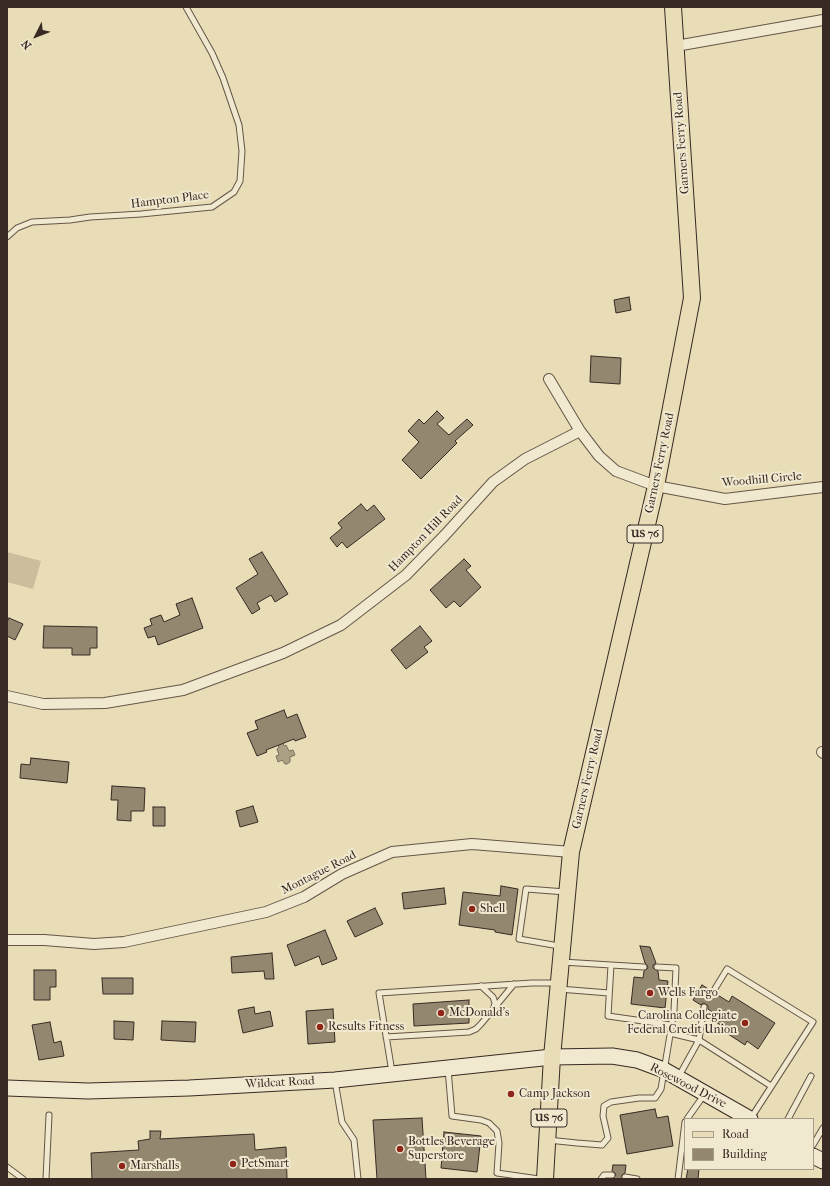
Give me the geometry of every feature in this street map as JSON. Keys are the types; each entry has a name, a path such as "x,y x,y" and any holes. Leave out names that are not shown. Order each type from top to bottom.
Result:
{"main road":[{"name":"Garners Ferry Road","path":"552,1057 571,852 656,486 692,298 673,7"},
{"name":"Rosewood Drive","path":"552,1057 612,1056 637,1060 664,1070 748,1118"},
{"name":"Wildcat Road","path":"7,1088 88,1091 145,1090 335,1080 552,1057"},
{"name":"US 76","path":"545,1179 552,1057"},
{"path":"814,1156 823,1161"}],"street":[{"path":"676,46 823,20"},
{"path":"549,379 580,431 599,456 616,471 656,486"},
{"name":"Hampton Hill Road","path":"7,696 43,704 106,703 183,690 283,653 341,625 406,575 493,482 525,459 580,431"},
{"name":"Woodhill Circle","path":"656,486 725,499 823,487"},
{"name":"Montague Road","path":"7,940 44,940 94,944 124,942 266,912 304,897 342,874 392,852 472,844 571,852"}],"lane":[{"name":"Hampton Place","path":"7,237 16,228 32,222 212,207 234,192 240,180 242,151 239,125 224,78 212,53 186,7"},
{"path":"567,893 526,889 519,939 562,954 611,965 644,967"},
{"path":"611,965 608,1016 672,1025"},
{"path":"547,1139 577,1144 602,1144 608,1138 603,1116 604,1106 611,1102 639,1098 655,1098 661,1089 674,1011 676,968 657,967"},
{"path":"713,992 727,969 813,1022 751,1118"},
{"path":"392,1074 378,993 514,984 559,986 610,993"},
{"path":"386,1037 469,1032 476,1029 514,984"},
{"path":"481,986 493,997 495,1003 494,1008"},
{"path":"678,1078 699,1040 704,1007"},
{"path":"670,1033 699,1040 772,1086"},
{"path":"448,1068 452,1116 481,1120 489,1123 497,1131 499,1143 497,1174 538,1179"},
{"path":"789,1118 811,1076"},
{"path":"335,1080 342,1122 354,1140 358,1179"},
{"path":"688,1118 705,1093"},
{"path":"46,1179 49,1115"},
{"path":"814,1143 823,1128"},
{"path":"678,1179 684,1130"},
{"path":"7,1167 23,1179"},
{"path":"603,1177 612,1175"},
{"path":"625,1176 637,1179"}],"shaded area":[{"path":"7,552 41,561 33,589 7,582"},
{"path":"283,743 289,751 293,750 295,755 290,757 290,762 287,764 285,764 282,760 278,762 276,756 279,755 277,749 279,748 278,745"}],"building":[{"path":"629,297 631,310 616,313 614,300"},
{"path":"591,356 621,358 620,384 590,382"},
{"path":"437,411 444,418 437,424 449,435 467,419 473,425 455,441 457,443 421,479 402,460 419,442 408,431 419,419 424,424"},
{"path":"361,504 367,511 374,505 385,519 347,548 342,542 337,547 330,538 342,528 338,523"},
{"path":"262,552 288,594 275,602 271,595 257,603 260,609 252,614 236,588 258,574 249,559"},
{"path":"464,559 471,566 466,570 481,587 460,607 454,601 446,608 430,590"},
{"path":"192,598 203,628 158,645 155,636 148,638 144,628 152,625 150,619 161,615 164,622 180,615 176,604"},
{"path":"9,618 23,624 15,640 7,636 7,622"},
{"path":"44,626 97,627 97,648 90,648 90,655 72,655 72,648 43,648"},
{"path":"420,626 432,641 424,647 428,652 406,669 391,650"},
{"path":"284,710 287,718 297,714 306,737 295,741 294,739 266,750 267,752 257,756 247,733 258,729 255,721"},
{"path":"31,758 69,762 67,783 20,778 21,764 30,765"},
{"path":"112,786 145,788 144,811 131,811 131,821 117,820 118,800 111,800"},
{"path":"253,806 258,822 240,827 236,811"},
{"path":"153,807 165,807 165,826 153,826"},
{"path":"501,886 518,889 512,935 495,932 495,930 459,925 463,892 500,896"},
{"path":"444,888 446,904 404,909 402,893"},
{"path":"375,908 383,924 355,937 347,921"},
{"path":"325,930 337,959 322,965 319,956 295,966 287,945"},
{"name":"Wells Fargo","path":"640,946 650,947 656,963 653,965 653,968 658,971 659,980 668,981 665,1008 631,1004 634,977 643,978 644,971 648,968"},
{"path":"272,953 274,979 265,979 264,971 232,973 231,957"},
{"path":"34,970 56,970 56,987 50,987 50,1000 34,1000"},
{"path":"102,978 133,978 133,994 103,994"},
{"name":"Carolina Collegiate Federal Credit Union","path":"702,985 710,990 709,994 711,996 715,996 716,994 729,1002 732,996 775,1023 758,1049 747,1041 745,1045 725,1032 726,1029 716,1022 719,1017 708,1009 706,1004 703,1003 701,1005 693,1000"},
{"name":"McDonald's","path":"469,1000 469,1023 414,1026 413,1004"},
{"path":"254,1007 255,1014 270,1011 273,1026 243,1033 238,1010"},
{"name":"Results Fitness","path":"333,1009 335,1042 308,1044 306,1011"},
{"path":"114,1021 134,1022 133,1040 114,1039"},
{"path":"162,1021 196,1022 195,1042 161,1040"},
{"path":"50,1022 54,1043 61,1041 64,1056 39,1060 32,1025"},
{"path":"655,1109 657,1118 668,1116 673,1146 627,1154 620,1115"},
{"name":"Bottles Beverage Superstore","path":"422,1118 426,1179 377,1179 373,1120"},
{"path":"150,1131 161,1131 160,1139 254,1134 255,1150 286,1147 287,1179 92,1179 91,1153 139,1150 138,1141 150,1139"},
{"path":"444,1132 481,1136 477,1172 441,1168"},
{"path":"613,1165 626,1165 625,1173 622,1175 622,1179 612,1179 616,1175 612,1171"},
{"path":"688,1170 699,1170 698,1179 686,1179"}],"place":[{"name":"Shell","path":"472,909"},
{"name":"Wells Fargo","path":"650,993"},
{"name":"McDonald's","path":"441,1013"},
{"name":"Carolina Collegiate Federal Credit Union","path":"745,1023"},
{"name":"Results Fitness","path":"320,1027"},
{"name":"Camp Jackson","path":"511,1094"},
{"name":"Bottles Beverage Superstore","path":"400,1149"},
{"name":"PetSmart","path":"233,1164"},
{"name":"Marshalls","path":"122,1166"}]}
